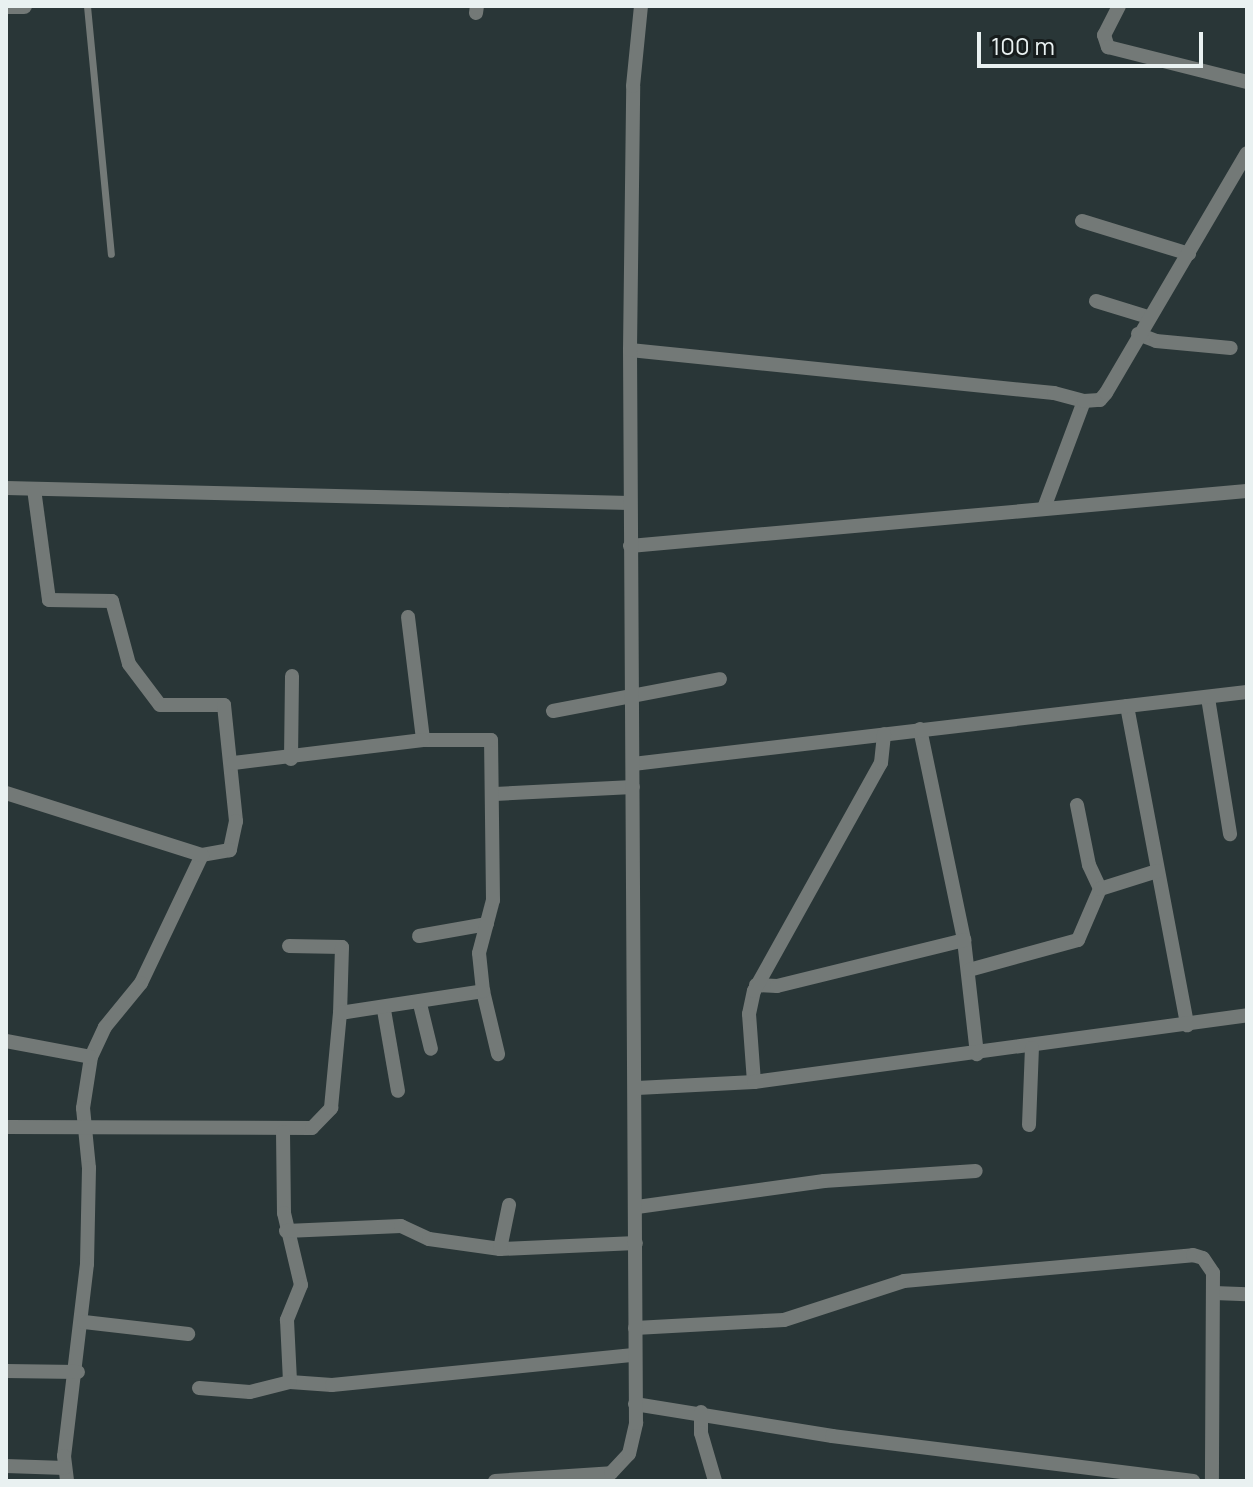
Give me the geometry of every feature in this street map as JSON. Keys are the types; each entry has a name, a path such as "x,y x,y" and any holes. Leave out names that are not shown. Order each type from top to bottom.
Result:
{"street":[{"path":"6,6 24,6"},
{"path":"629,1481 622,1466 633,1436 635,1404 637,1207 630,350 633,86 641,6"},
{"path":"1119,6 1104,35 1108,47 1247,82"},
{"path":"630,350 1039,392 1084,401 1100,400 1247,153"},
{"path":"1231,178 1247,184"},
{"path":"1082,221 1189,254"},
{"path":"1096,301 1148,317"},
{"path":"1138,334 1156,341 1231,348"},
{"path":"1044,508 1084,401"},
{"path":"6,488 630,503"},
{"path":"6,793 202,855 221,855 235,842 233,763 224,705 160,705 129,664 112,601 49,600 34,489"},
{"path":"630,546 1247,491"},
{"path":"408,617 423,740"},
{"path":"291,759 292,676"},
{"path":"553,711 720,679"},
{"path":"633,764 1247,692"},
{"path":"1208,698 1230,834"},
{"path":"1127,706 1187,1025"},
{"path":"920,729 964,940 977,1054"},
{"path":"754,1082 749,1014 756,985 881,763 884,734"},
{"path":"233,763 291,759 423,740 491,740 495,794 493,900 479,953 483,991 498,1054"},
{"path":"495,794 633,787"},
{"path":"969,970 1078,940 1100,889 1089,865 1077,805"},
{"path":"6,1466 66,1474 84,1322 89,1168 83,1126 91,1057 105,1027 141,983 202,855"},
{"path":"1100,889 1157,871"},
{"path":"419,936 487,924"},
{"path":"756,985 777,986 964,940"},
{"path":"6,1127 283,1132 312,1128 331,1108 340,1013 342,947 289,946"},
{"path":"340,1013 384,1010 483,991"},
{"path":"420,1004 431,1049"},
{"path":"384,1010 398,1091"},
{"path":"637,1088 754,1082 1032,1048 1247,1015"},
{"path":"6,1041 91,1057"},
{"path":"1029,1125 1032,1048"},
{"path":"283,1132 286,1231 301,1285 287,1320 290,1382"},
{"path":"637,1207 824,1181 976,1171"},
{"path":"500,1249 509,1205"},
{"path":"286,1231 401,1226 429,1239 500,1249 636,1243"},
{"path":"635,1328 784,1320 904,1281 1169,1255 1203,1258 1213,1273 1214,1293 1212,1481"},
{"path":"1214,1293 1247,1294"},
{"path":"84,1322 188,1334"},
{"path":"199,1388 250,1392 290,1382 332,1385 634,1355"},
{"path":"6,1371 78,1372"},
{"path":"635,1404 701,1412 832,1436 1193,1481"},
{"path":"701,1412 701,1433 715,1481"},
{"path":"495,1481 601,1475 622,1466"}],"lane":[{"path":"87,6 111,254"}]}
